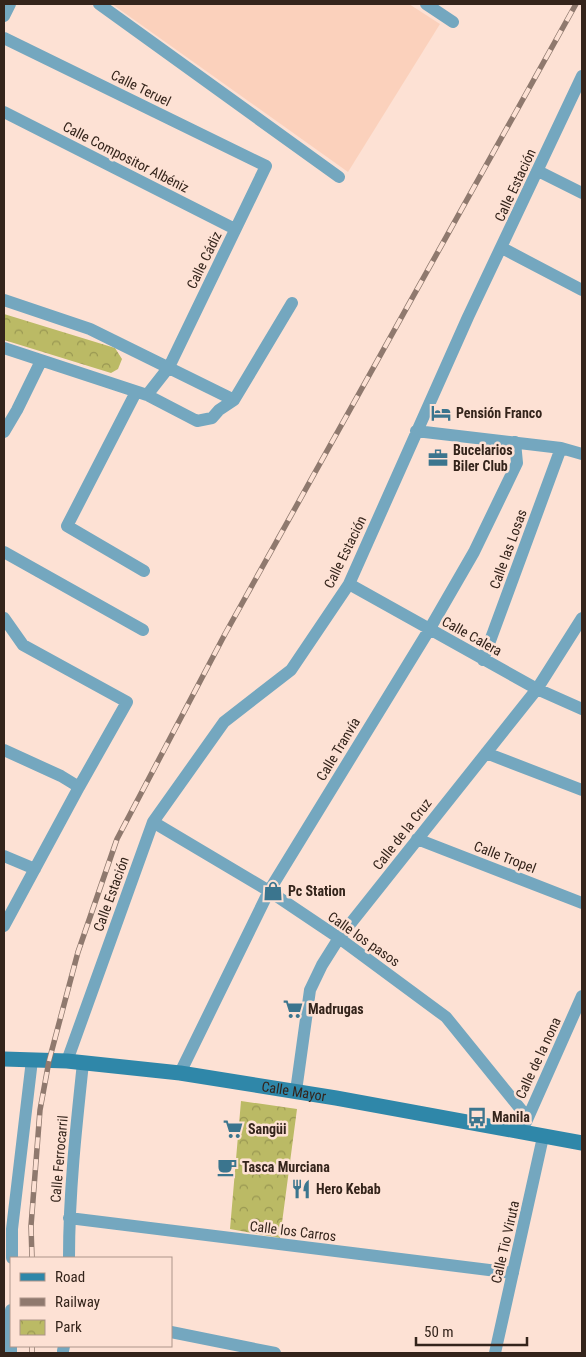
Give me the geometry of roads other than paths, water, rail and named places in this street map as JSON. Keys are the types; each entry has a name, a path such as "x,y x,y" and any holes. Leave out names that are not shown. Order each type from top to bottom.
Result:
{"main road":[{"name":"Calle Mayor","path":"4,1058 75,1062 180,1073 582,1143"}],"street":[{"path":"4,16 10,4"},
{"path":"100,4 339,177"},
{"path":"426,4 453,22"},
{"name":"Calle Teruel","path":"4,38 266,166"},
{"name":"Calle Estación","path":"75,1062 153,822 224,722 290,670 349,584 416,431 538,171 578,97 582,76"},
{"name":"Calle Compositor Albéniz","path":"4,112 236,229"},
{"name":"Calle Cádiz","path":"144,571 67,526 141,393 169,367 266,166"},
{"path":"538,171 582,192"},
{"path":"502,248 582,290"},
{"path":"4,300 90,329 234,400"},
{"path":"4,348 141,393 197,422 212,418 219,410 234,400 292,303"},
{"path":"4,432 41,361"},
{"path":"416,431 561,448 582,454"},
{"name":"Calle Tranvía","path":"180,1073 269,892 429,630 474,552 517,463 515,442"},
{"name":"Calle las Losas","path":"483,660 561,448"},
{"path":"4,552 143,630"},
{"name":"Calle Calera","path":"349,584 483,660 537,689 582,710"},
{"path":"4,618 23,645 127,702 4,926"},
{"name":"Calle de la Cruz","path":"296,1092 310,990 322,965 339,938 537,689 582,618"},
{"path":"4,750 61,776 79,787"},
{"path":"486,753 582,790"},
{"name":"Calle los pasos","path":"153,822 269,892 339,938 446,1017 527,1117"},
{"name":"Calle Tropel","path":"417,839 582,903"},
{"path":"4,856 35,869"},
{"name":"Calle de la nona","path":"523,1132 527,1117 582,996"},
{"path":"12,1257 12,1229 32,1060"},
{"name":"Calle Ferrocarril","path":"69,1257 69,1218 74,1144 75,1062"},
{"name":"Calle Tio Viruta","path":"495,1353 543,1137"},
{"name":"Calle los Carros","path":"69,1218 513,1273"},
{"path":"9,1352 10,1331"},
{"path":"172,1332 252,1351 275,1353"}],"railway":[{"path":"32,1257 31,1226 40,1110 49,1061 78,952 117,839 225,634 576,4"},
{"path":"32,1347 32,1353"}],"place":[{"name":"Pensión Franco","path":"441,413"},
{"name":"Bucelarios Biler Club","path":"438,458"},
{"name":"Pc Station","path":"273,891"},
{"name":"Madrugas","path":"293,1009"},
{"name":"Manila","path":"477,1117"},
{"name":"Sangüi","path":"233,1129"},
{"name":"Tasca Murciana","path":"227,1167"},
{"name":"Hero Kebab","path":"301,1189"}]}
